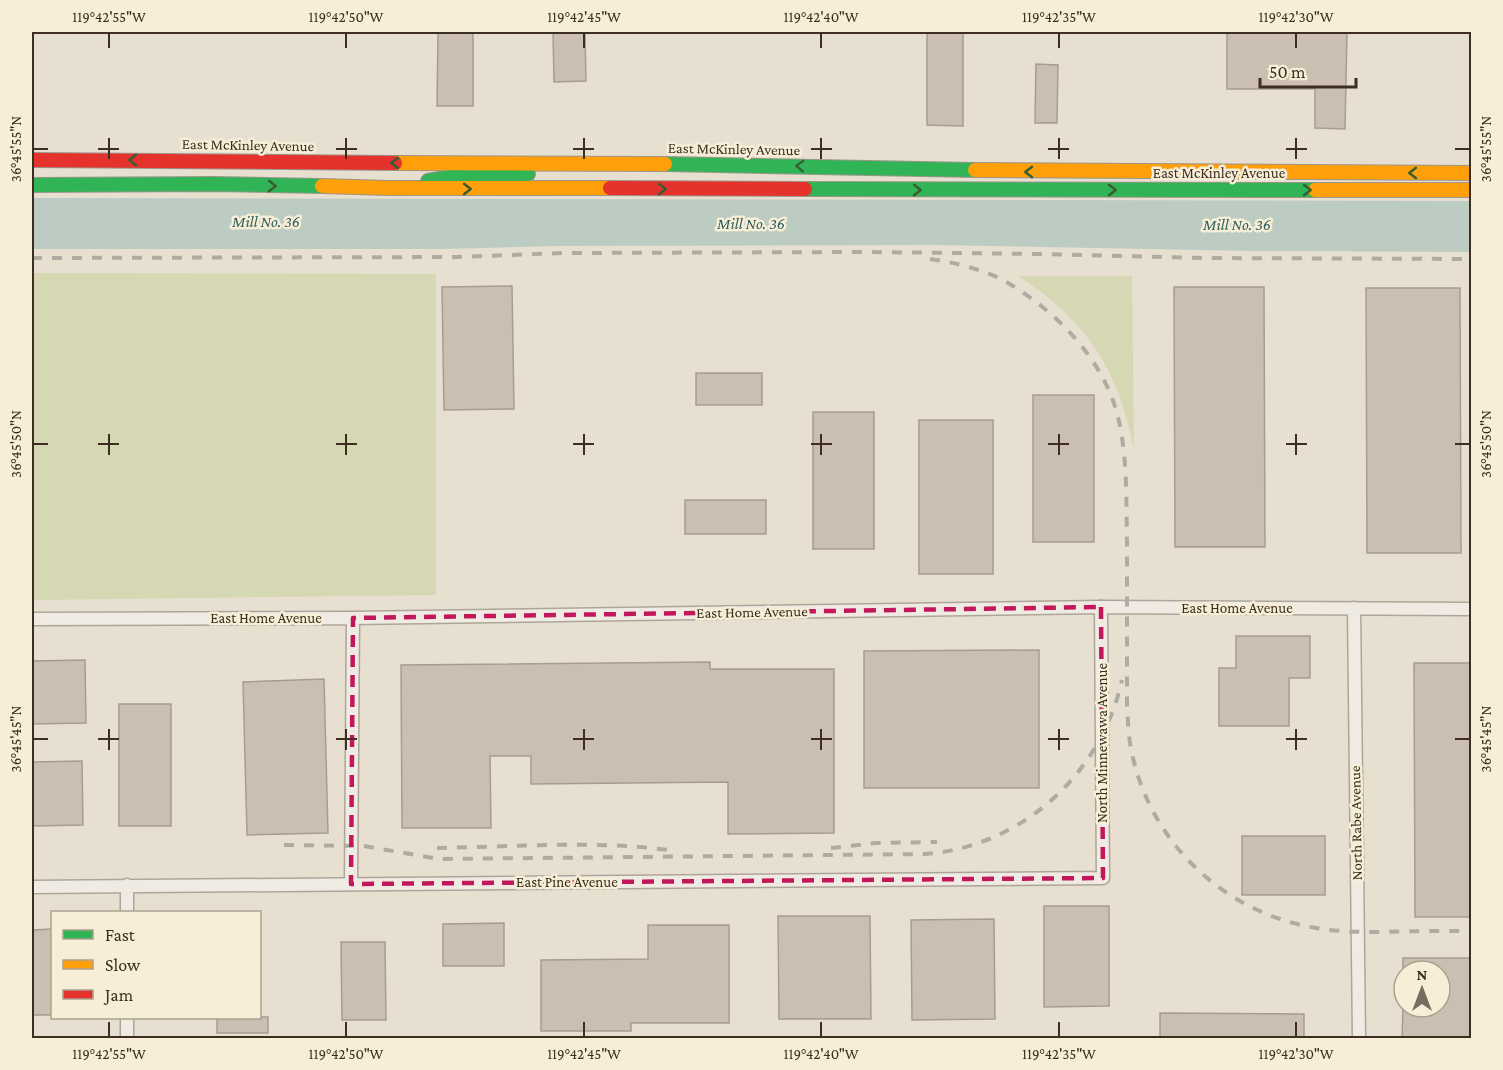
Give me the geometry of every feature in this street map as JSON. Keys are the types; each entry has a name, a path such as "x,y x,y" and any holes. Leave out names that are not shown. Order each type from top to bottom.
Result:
{"main road":[{"name":"East McKinley Avenue","path":"32,160 754,165 1012,171 1472,173"},
{"path":"389,189 456,176 529,174 540,170 544,164"},
{"path":"565,189 569,177 580,174 674,175 754,165"},
{"path":"858,190 859,168"},
{"name":"East McKinley Avenue","path":"32,185 191,184 389,189 1472,190"}],"street":[{"name":"East Home Avenue","path":"32,618 353,618 1101,607 1472,609"},
{"name":"North Minnewawa Avenue","path":"1101,607 1103,878"},
{"name":"North Rabe Avenue","path":"1354,608 1359,1038"},
{"path":"351,884 353,618"},
{"name":"East Pine Avenue","path":"32,886 1103,878"},
{"path":"127,885 127,911"},
{"path":"127,1019 127,1038"}],"highlighted area":[{"path":"1101,607 1103,878 351,884 353,618"}],"green space":[{"path":"32,273 436,274 436,595 32,600"},
{"path":"1018,276 1132,276 1134,449 1119,394 1096,349 1063,311"}],"water":[{"name":"Mill No. 36","path":"32,198 1471,201 1472,252 1253,251 934,245 558,246 443,249 32,249"}],"building":[{"path":"438,32 473,32 473,106 437,106"},
{"path":"553,32 585,32 586,81 554,82"},
{"path":"927,32 963,32 963,126 927,125"},
{"path":"1227,32 1347,32 1345,129 1315,128 1315,89 1227,89"},
{"path":"1036,64 1058,65 1057,123 1035,123"},
{"path":"512,286 514,409 444,410 442,287"},
{"path":"1174,287 1264,287 1265,547 1175,547"},
{"path":"1366,288 1460,288 1461,553 1367,553"},
{"path":"696,373 762,373 762,405 696,405"},
{"path":"1033,395 1094,395 1094,542 1033,542"},
{"path":"813,412 874,412 874,549 813,549"},
{"path":"919,420 993,420 993,574 919,574"},
{"path":"685,500 766,500 766,534 685,534"},
{"path":"1236,636 1310,636 1310,678 1289,678 1289,726 1219,726 1219,668 1236,668"},
{"path":"1039,650 1039,788 864,788 864,651"},
{"path":"85,660 86,723 32,724 32,661"},
{"path":"710,662 710,669 834,669 834,833 728,834 728,782 531,784 531,756 490,756 491,828 402,828 401,665"},
{"path":"1414,663 1472,663 1472,917 1415,917"},
{"path":"324,679 328,833 247,835 243,682"},
{"path":"119,704 171,704 171,826 119,826"},
{"path":"82,761 83,825 32,826 32,762"},
{"path":"1242,836 1325,836 1325,895 1242,895"},
{"path":"1044,906 1109,906 1109,1006 1044,1007"},
{"path":"778,916 870,916 871,1019 779,1019"},
{"path":"994,919 995,1019 912,1020 911,920"},
{"path":"504,923 504,966 443,966 443,924"},
{"path":"648,925 729,925 729,1023 631,1023 631,1031 541,1031 541,960 648,959"},
{"path":"51,929 51,1015 32,1015 32,930"},
{"path":"341,942 385,942 386,1020 342,1020"},
{"path":"1472,958 1472,1038 1402,1038 1403,1019 1452,1019 1452,959 1403,959"},
{"path":"1160,1013 1304,1014 1304,1038 1160,1038"},
{"path":"268,1017 268,1033 217,1033 217,1019"}],"railway":[{"path":"32,258 457,257 565,253 870,252 1207,258 1472,259"},
{"path":"930,259 959,264 990,274 1008,283 1044,308 1061,323 1090,357 1111,396 1121,433 1126,480 1129,736 1137,772 1150,806 1168,836 1191,863 1218,886 1248,905 1281,919 1316,928 1342,931 1472,931"},
{"path":"284,845 364,846 439,859 926,854 961,848 995,837 1025,820 1052,799 1076,774 1096,746 1112,714 1122,680"},
{"path":"831,848 876,843 937,842"},
{"path":"437,848 611,845 668,850"}],"traffic: fast":[{"path":"665,164 975,170"},
{"path":"428,181 456,176 528,174"},
{"path":"32,185 322,186"},
{"path":"805,189 1315,190"}],"traffic: slow":[{"path":"395,163 665,164"},
{"path":"975,170 1472,173"},
{"path":"322,186 610,188"},
{"path":"1315,190 1472,190"}],"traffic: jam":[{"path":"32,160 395,163"},
{"path":"610,188 805,189"}]}
